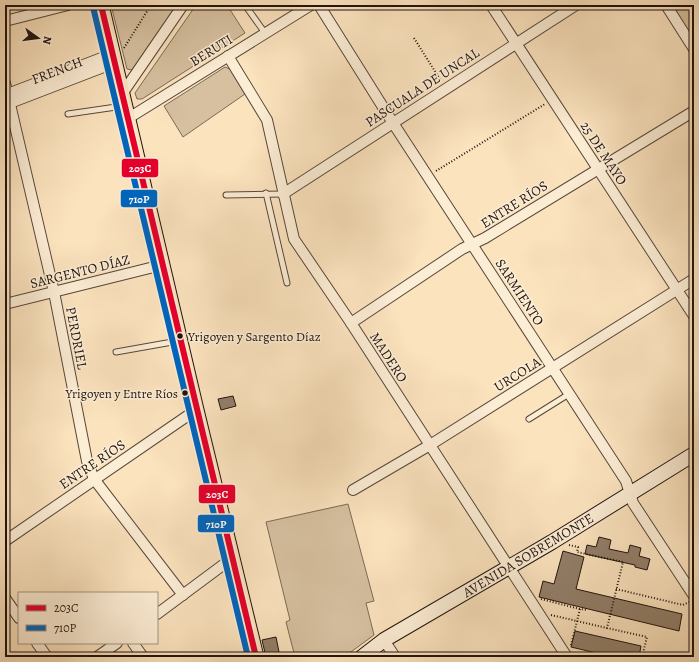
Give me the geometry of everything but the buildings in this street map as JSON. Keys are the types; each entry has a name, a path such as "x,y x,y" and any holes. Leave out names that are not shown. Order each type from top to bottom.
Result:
{"main road":[{"path":"101,5 179,341 256,657"},
{"name":"AVENIDA SOBREMONTE","path":"362,657 384,640 509,568 694,454"}],"street":[{"path":"5,21 68,5"},
{"path":"124,106 183,5"},
{"name":"BERUTI","path":"124,106 228,56 311,5"},
{"name":"SARMIENTO","path":"319,5 392,123 626,482 631,492 633,503 694,596"},
{"name":"25 DE MAYO","path":"491,5 694,316"},
{"name":"PASCUALA DE UNCAL","path":"283,194 576,5"},
{"path":"666,5 694,49"},
{"name":"MADERO","path":"228,56 267,120 294,239 351,323 567,657"},
{"name":"FRENCH","path":"8,97 113,58"},
{"name":"PERDRIEL","path":"5,83 8,97 9,121 54,292 87,461 94,479 183,595"},
{"name":"ENTRE RÍOS","path":"351,323 462,249 694,111"},
{"name":"SARGENTO DÍAZ","path":"5,304 162,265"},
{"name":"URCOLA","path":"353,490 430,445 694,279"},
{"name":"ENTRE RÍOS","path":"5,541 196,410"},
{"path":"158,613 231,559"},
{"path":"5,598 18,617"},
{"path":"384,640 395,657"},
{"path":"38,644 47,657"},
{"path":"97,657 116,644"},
{"path":"134,644 143,657"}],"lane":[{"path":"245,5 265,33"},
{"path":"68,114 124,106"},
{"path":"266,193 287,283"},
{"path":"226,195 266,193 283,194"},
{"path":"116,352 179,341"},
{"path":"529,419 569,394"}],"path":[{"path":"113,58 151,5"},
{"path":"414,38 446,88"},
{"path":"428,177 552,99"},
{"path":"552,542 578,547 577,552 623,562 606,628"},
{"path":"616,588 683,605"},
{"path":"528,596 587,610"},
{"path":"571,646 580,609"},
{"path":"538,612 647,637 642,657"}],"shaded area":[{"path":"111,5 177,5 132,70 127,69"},
{"path":"196,5 227,5 245,33 142,99 137,99 135,93"},
{"path":"672,5 694,5 694,40"},
{"path":"225,67 230,69 245,94 183,137 164,106"},
{"path":"348,504 374,601 366,603 374,635 344,657 295,657 286,622 290,620 266,522"}],"transit line":[{"name":"203C","path":"101,5 256,657"},
{"name":"710P","path":"93,7 248,657"}],"place":[{"name":"Yrigoyen y Sargento Díaz","path":"180,336"},
{"name":"Yrigoyen y Entre Ríos","path":"185,393"}]}
